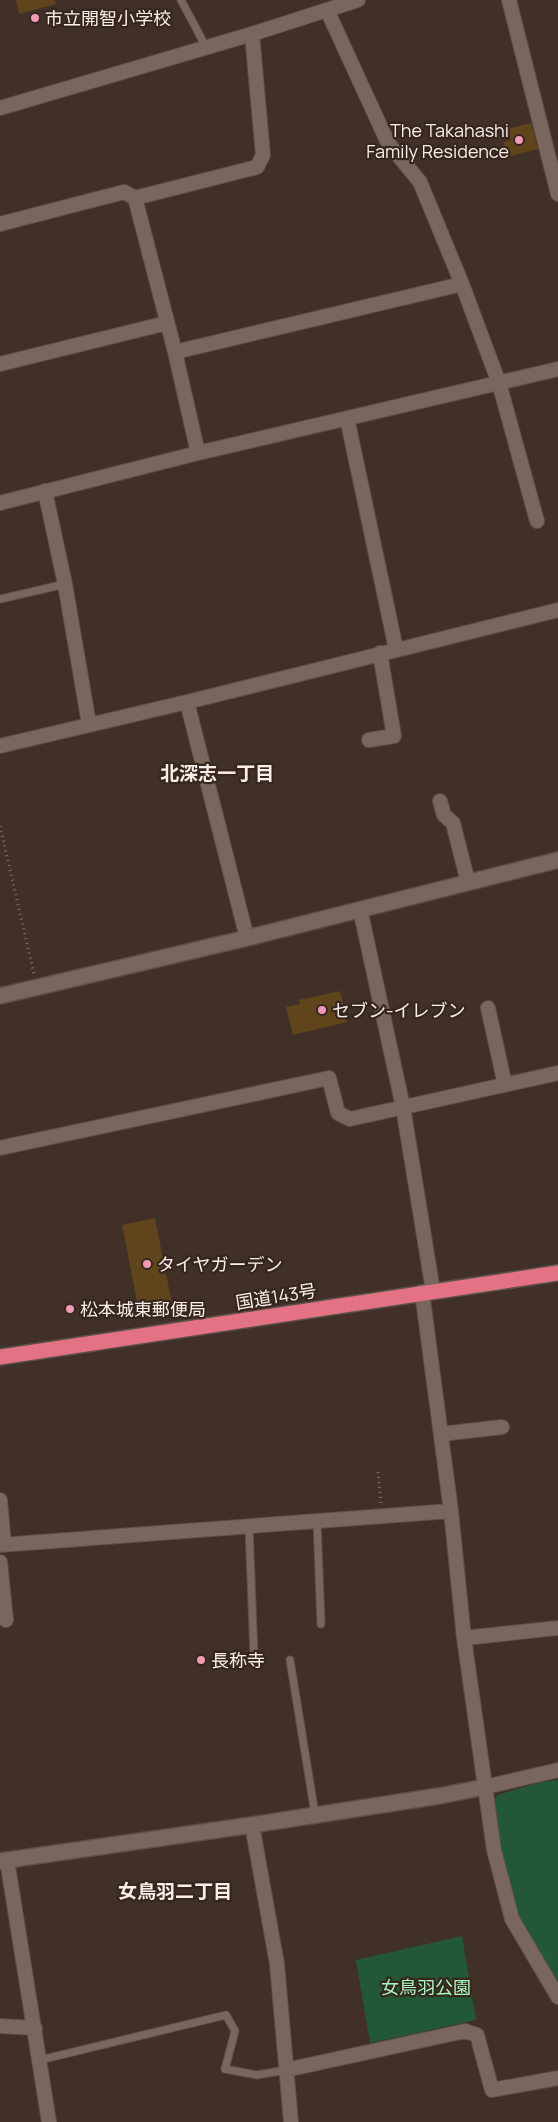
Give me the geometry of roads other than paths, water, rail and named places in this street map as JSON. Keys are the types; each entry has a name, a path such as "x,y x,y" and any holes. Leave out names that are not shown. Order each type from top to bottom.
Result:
{"highway":[{"name":"国道143号","path":"0,1357 558,1274"}],"street":[{"path":"0,108 252,34 358,0"},
{"path":"509,0 558,194"},
{"path":"327,10 388,144 420,182 462,284 499,383 537,521"},
{"path":"0,224 124,192 135,198 257,167 263,155 252,34"},
{"path":"135,198 175,352 198,453"},
{"path":"175,352 462,284"},
{"path":"0,364 167,323"},
{"path":"0,504 198,453 558,370"},
{"path":"347,418 396,649"},
{"path":"45,491 65,584 89,724"},
{"path":"0,746 187,702 558,610"},
{"path":"369,740 394,736 380,653"},
{"path":"187,702 247,938"},
{"path":"440,801 444,815 453,823 468,882"},
{"path":"0,996 247,938 558,860"},
{"path":"360,909 403,1107 428,1292 441,1434 464,1638 494,1850 512,1919 558,1997"},
{"path":"488,1008 505,1085"},
{"path":"0,1148 330,1078 338,1113 350,1119 558,1073"},
{"path":"441,1434 502,1427"},
{"path":"0,1500 2,1545 451,1512"},
{"path":"0,1562 6,1620"},
{"path":"464,1638 558,1628"},
{"path":"49,2122 35,2028 4,1861 439,1796 558,1770"},
{"path":"252,1825 276,1964 291,2122"},
{"path":"0,2026 35,2028"},
{"path":"286,2070 465,2031 477,2035 492,2090 558,2078"}],"lane":[{"path":"181,0 206,47"},
{"path":"0,599 65,584"},
{"path":"317,1521 321,1624"},
{"path":"248,1526 254,1655"},
{"path":"290,1660 315,1814"},
{"path":"40,2060 226,2015 235,2031 225,2069 257,2075 286,2070"}],"place":[{"name":"市立開智小学校","path":"35,18"},
{"name":"The Takahashi Family Residence","path":"519,140"},
{"name":"セブン-イレブン","path":"322,1010"},
{"name":"タイヤガーデン","path":"147,1264"},
{"name":"松本城東郵便局","path":"70,1309"},
{"name":"長称寺","path":"201,1660"}],"district":[{"name":"北深志一丁目","path":"217,773"},
{"name":"女鳥羽二丁目","path":"175,1891"}],"park label":[{"name":"女鳥羽公園","path":"426,1987"}]}
